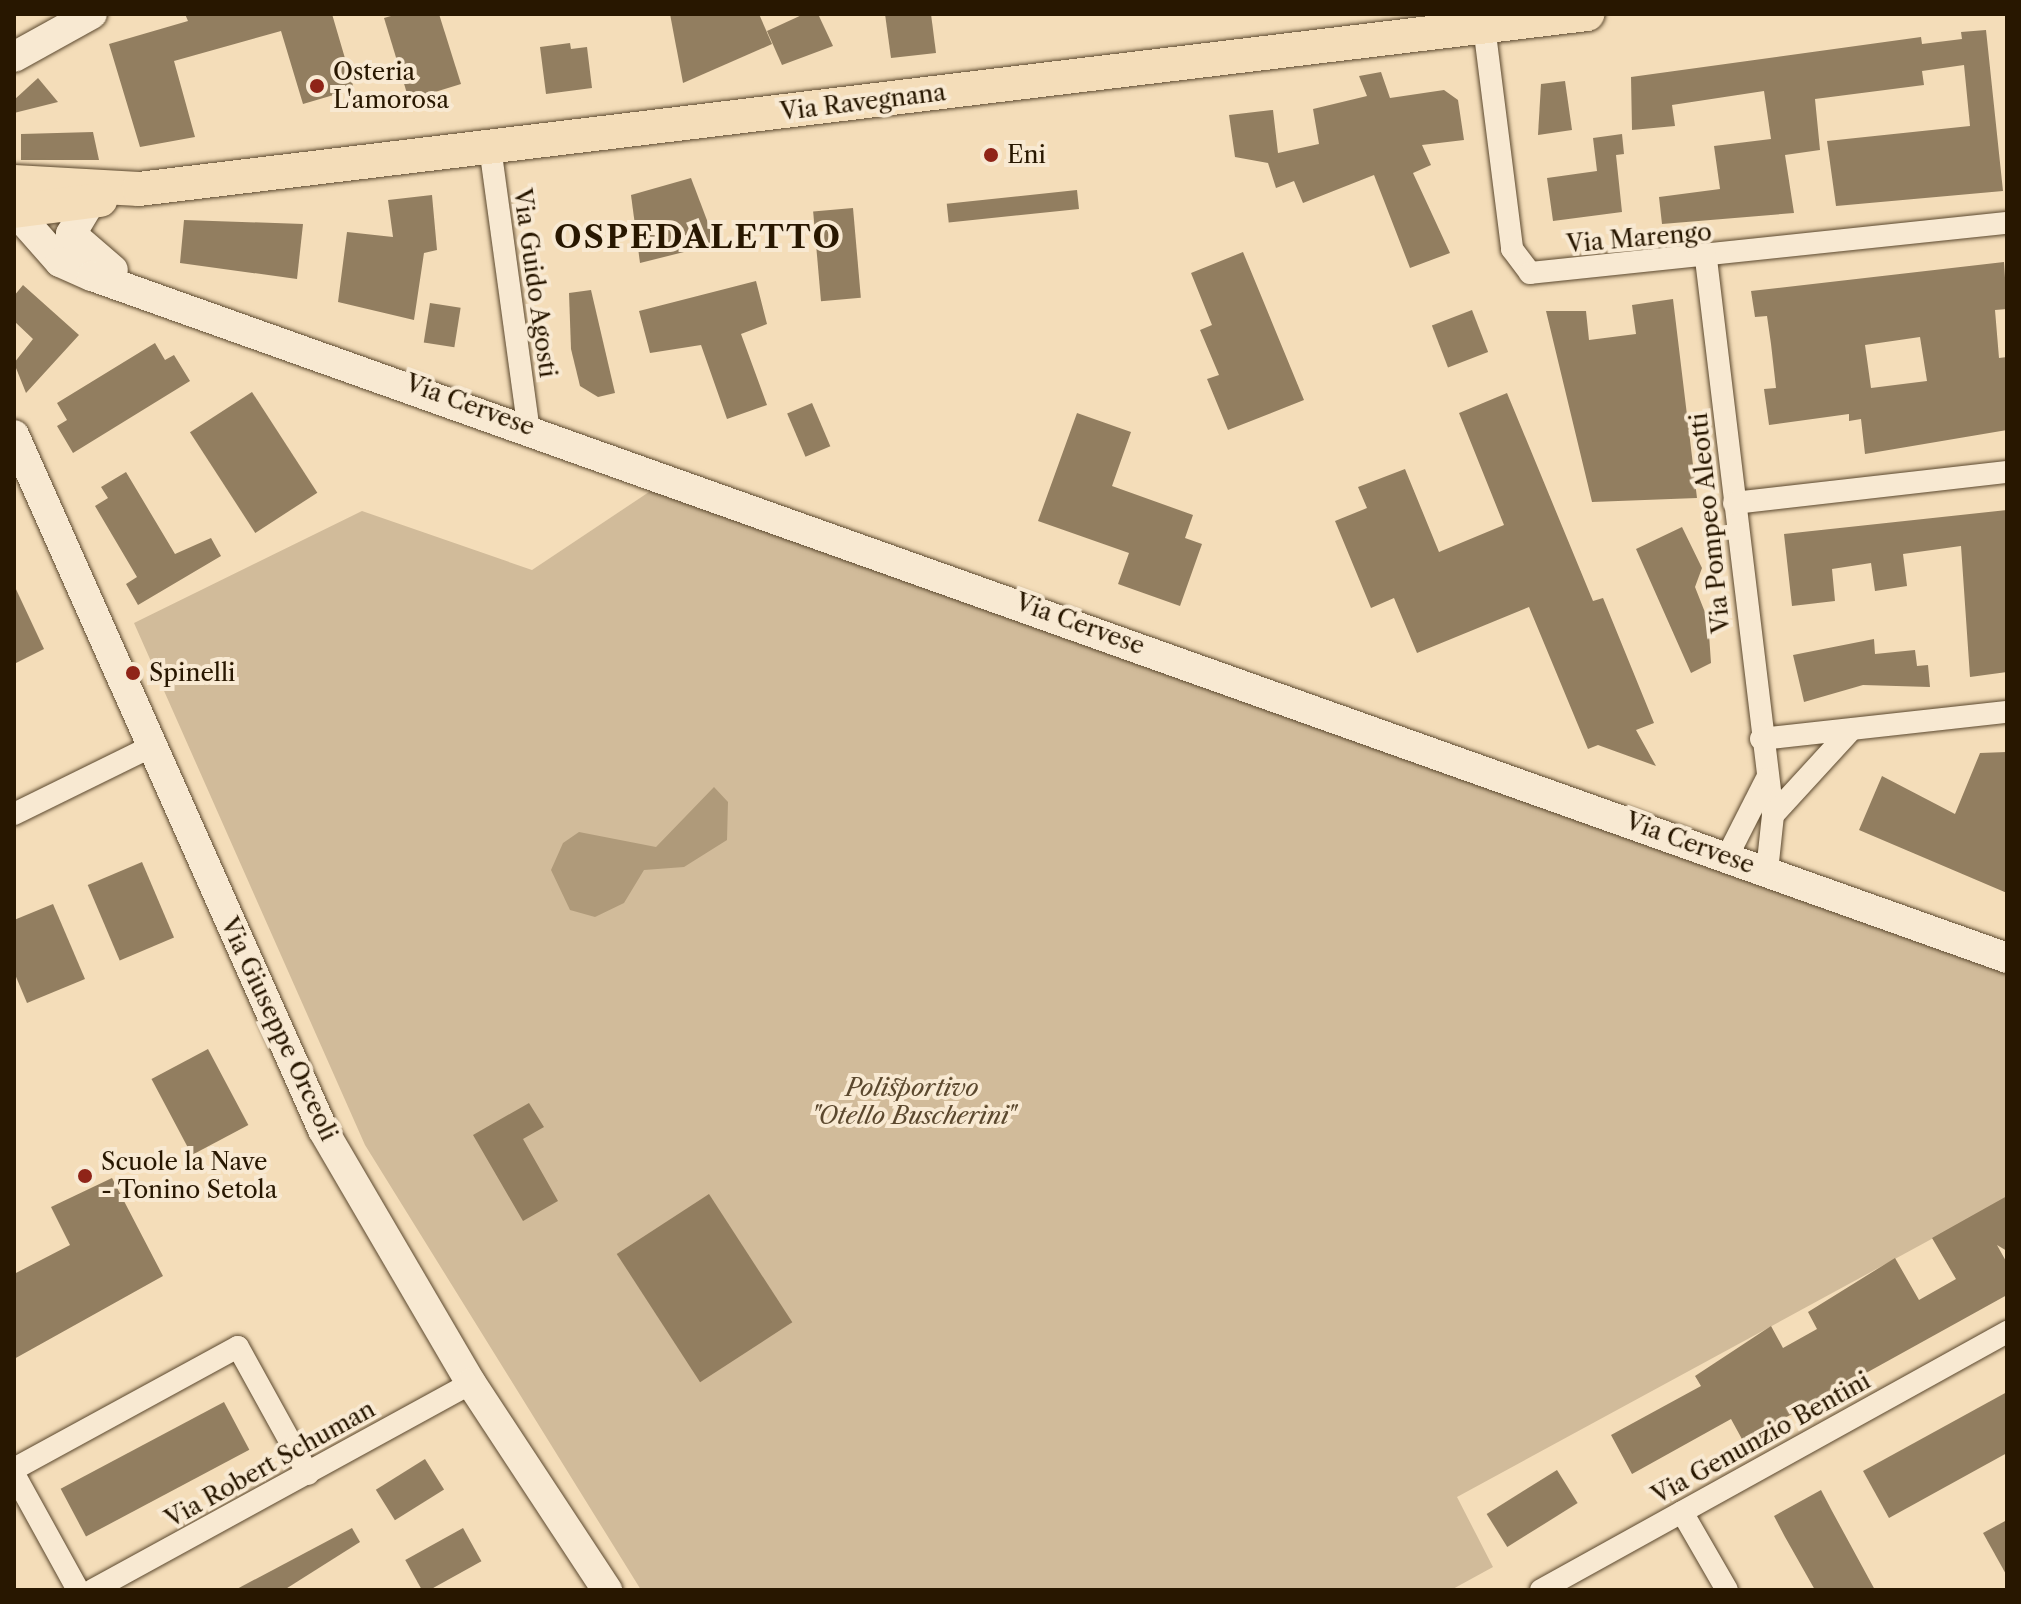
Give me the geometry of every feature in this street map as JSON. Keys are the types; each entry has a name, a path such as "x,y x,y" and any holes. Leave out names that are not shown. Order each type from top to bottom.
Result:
{"main road":[{"path":"14,57 92,14"},
{"name":"Via Ravegnana","path":"14,211 89,204 139,189 1587,14"},
{"name":"Via Ravegnana","path":"14,182 139,189"},
{"name":"Via Cervese","path":"89,204 71,223 75,244 152,293"},
{"name":"Via Cervese","path":"14,211 60,262 528,426 2007,958"},
{"name":"Via Giuseppe Orceoli","path":"14,435 150,747 323,1130 471,1383 607,1590"}],"street":[{"name":"Via Marengo","path":"1484,26 1519,265 1554,272 1706,259 2007,223"},
{"name":"Via Guido Agosti","path":"490,147 528,426"},
{"name":"Via Pompeo Aleotti","path":"1706,259 1761,739 1773,815 1767,871"},
{"path":"1734,503 2007,472"},
{"path":"1761,739 2007,712"},
{"path":"1773,815 1852,729"},
{"path":"14,814 150,747"},
{"path":"1727,857 1766,780"},
{"name":"Via Genunzio Bentini","path":"1541,1590 2007,1332"},
{"path":"78,1590 14,1472 238,1347 308,1474"},
{"name":"Via Robert Schuman","path":"93,1590 471,1383"},
{"path":"1682,1512 1727,1590"}],"green space":[{"name":"Polisportivo \"Otello Buscherini\"","path":"652,490 2007,974 2007,1198 1457,1497 1493,1567 1451,1590 641,1590 365,1145 134,623 362,511 532,570"}],"shaded area":[{"path":"714,787 728,802 727,840 684,867 644,870 624,903 595,917 570,910 551,870 563,843 579,832 656,847"}],"building":[{"path":"185,14 332,14 354,89 303,104 281,31 174,61 195,137 140,147 109,44 188,21"},
{"path":"398,14 439,14 461,84 409,100 384,18"},
{"path":"670,14 759,14 772,44 683,83"},
{"path":"804,14 818,14 833,46 782,65 767,31"},
{"path":"885,14 931,14 936,53 891,58"},
{"path":"1986,30 2003,191 1836,206 1827,141 1970,126 1964,65 1922,71 1924,85 1815,99 1820,150 1785,155 1794,213 1662,224 1659,197 1720,189 1714,146 1771,139 1764,91 1672,105 1675,126 1632,130 1631,77 1921,37 1922,44 1962,39 1961,32"},
{"path":"570,43 571,49 587,47 592,88 546,94 540,47"},
{"path":"1381,72 1390,98 1444,90 1458,100 1464,140 1422,145 1431,165 1413,173 1450,253 1410,268 1374,175 1303,203 1294,181 1276,188 1268,163 1235,157 1229,115 1273,110 1278,153 1319,144 1313,109 1367,96 1359,76"},
{"path":"38,78 58,102 14,113 14,100"},
{"path":"1565,81 1572,130 1538,135 1541,84"},
{"path":"93,132 99,160 21,160 21,134"},
{"path":"1622,134 1624,154 1616,155 1622,212 1553,221 1547,178 1597,171 1593,138"},
{"path":"691,178 716,244 640,263 631,195"},
{"path":"1077,190 1079,209 949,223 947,204"},
{"path":"432,195 437,250 424,253 414,320 338,302 347,232 393,237 388,200"},
{"path":"853,208 861,298 821,301 813,211"},
{"path":"184,220 303,224 297,279 180,263"},
{"path":"1243,252 1304,400 1228,430 1207,379 1219,375 1200,330 1212,325 1191,273"},
{"path":"2004,262 2007,309 1995,310 1999,358 2007,357 2007,430 1865,454 1861,419 1849,421 1849,414 1769,425 1764,389 1776,388 1771,344 1767,316 1755,317 1751,291","holes":["1920,337 1927,381 1871,388 1865,345"]},
{"path":"756,281 767,324 741,334 767,405 727,419 701,345 650,353 639,311"},
{"path":"23,285 79,335 26,393 14,363 33,339 14,321 14,296"},
{"path":"591,290 615,393 598,397 580,386 571,349 569,293"},
{"path":"1673,299 1697,498 1592,502 1546,311 1586,311 1589,340 1636,334 1632,305"},
{"path":"430,303 461,308 454,347 424,343"},
{"path":"1472,310 1488,352 1448,367 1432,325"},
{"path":"155,343 165,360 174,355 190,381 73,453 57,426 67,420 57,403"},
{"path":"252,392 317,493 255,533 190,432"},
{"path":"1507,393 1593,601 1603,598 1654,723 1636,730 1656,766 1598,745 1588,749 1529,607 1417,653 1394,598 1371,608 1335,521 1367,508 1358,487 1405,469 1439,552 1504,525 1459,413"},
{"path":"812,403 830,446 806,457 787,414"},
{"path":"1077,413 1131,432 1112,486 1193,515 1185,538 1202,544 1180,606 1118,584 1129,553 1038,521"},
{"path":"126,472 175,554 211,538 221,556 138,605 126,584 137,577 95,506 108,498 101,487"},
{"path":"2007,510 2007,672 1970,677 1961,546 1903,554 1907,586 1875,591 1871,563 1832,569 1835,601 1792,606 1784,534"},
{"path":"1682,527 1702,568 1695,587 1708,620 1711,663 1691,673 1636,549"},
{"path":"14,585 44,649 14,664"},
{"path":"1874,639 1875,654 1915,650 1917,666 1928,665 1930,687 1863,685 1804,702 1793,655"},
{"path":"2007,752 2007,893 1859,830 1882,776 1955,814 1980,753"},
{"path":"142,862 174,937 120,961 88,885"},
{"path":"53,904 85,979 27,1003 14,972 14,920"},
{"path":"208,1049 248,1125 192,1155 151,1079"},
{"path":"529,1103 544,1127 523,1139 558,1201 523,1221 473,1135"},
{"path":"112,1178 163,1276 14,1359 14,1274 70,1245 51,1207"},
{"path":"709,1194 792,1322 700,1382 617,1254"},
{"path":"2007,1196 2007,1251 1997,1245 2007,1263 2007,1295 1743,1441 1731,1419 1632,1474 1611,1435 1701,1386 1695,1376 1771,1326 1783,1348 1817,1329 1808,1312 1895,1258 1919,1300 1956,1279 1932,1238"},
{"path":"2007,1392 2007,1453 1889,1518 1863,1471"},
{"path":"224,1402 249,1450 86,1537 61,1489"},
{"path":"425,1459 444,1490 395,1520 376,1490"},
{"path":"1557,1470 1578,1503 1507,1547 1487,1514"},
{"path":"1821,1490 1875,1590 1815,1590 1785,1537 1774,1516"},
{"path":"2007,1520 2007,1576 1983,1533"},
{"path":"352,1528 360,1542 284,1590 235,1590"},
{"path":"463,1528 481,1561 430,1590 422,1590 405,1560"}],"place":[{"name":"Osteria L'amorosa","path":"317,86"},
{"name":"Eni","path":"991,155"},
{"name":"Spinelli","path":"133,673"},
{"name":"Scuole la Nave - Tonino Setola","path":"85,1176"}],"district":[{"name":"OSPEDALETTO","path":"698,237"}]}
